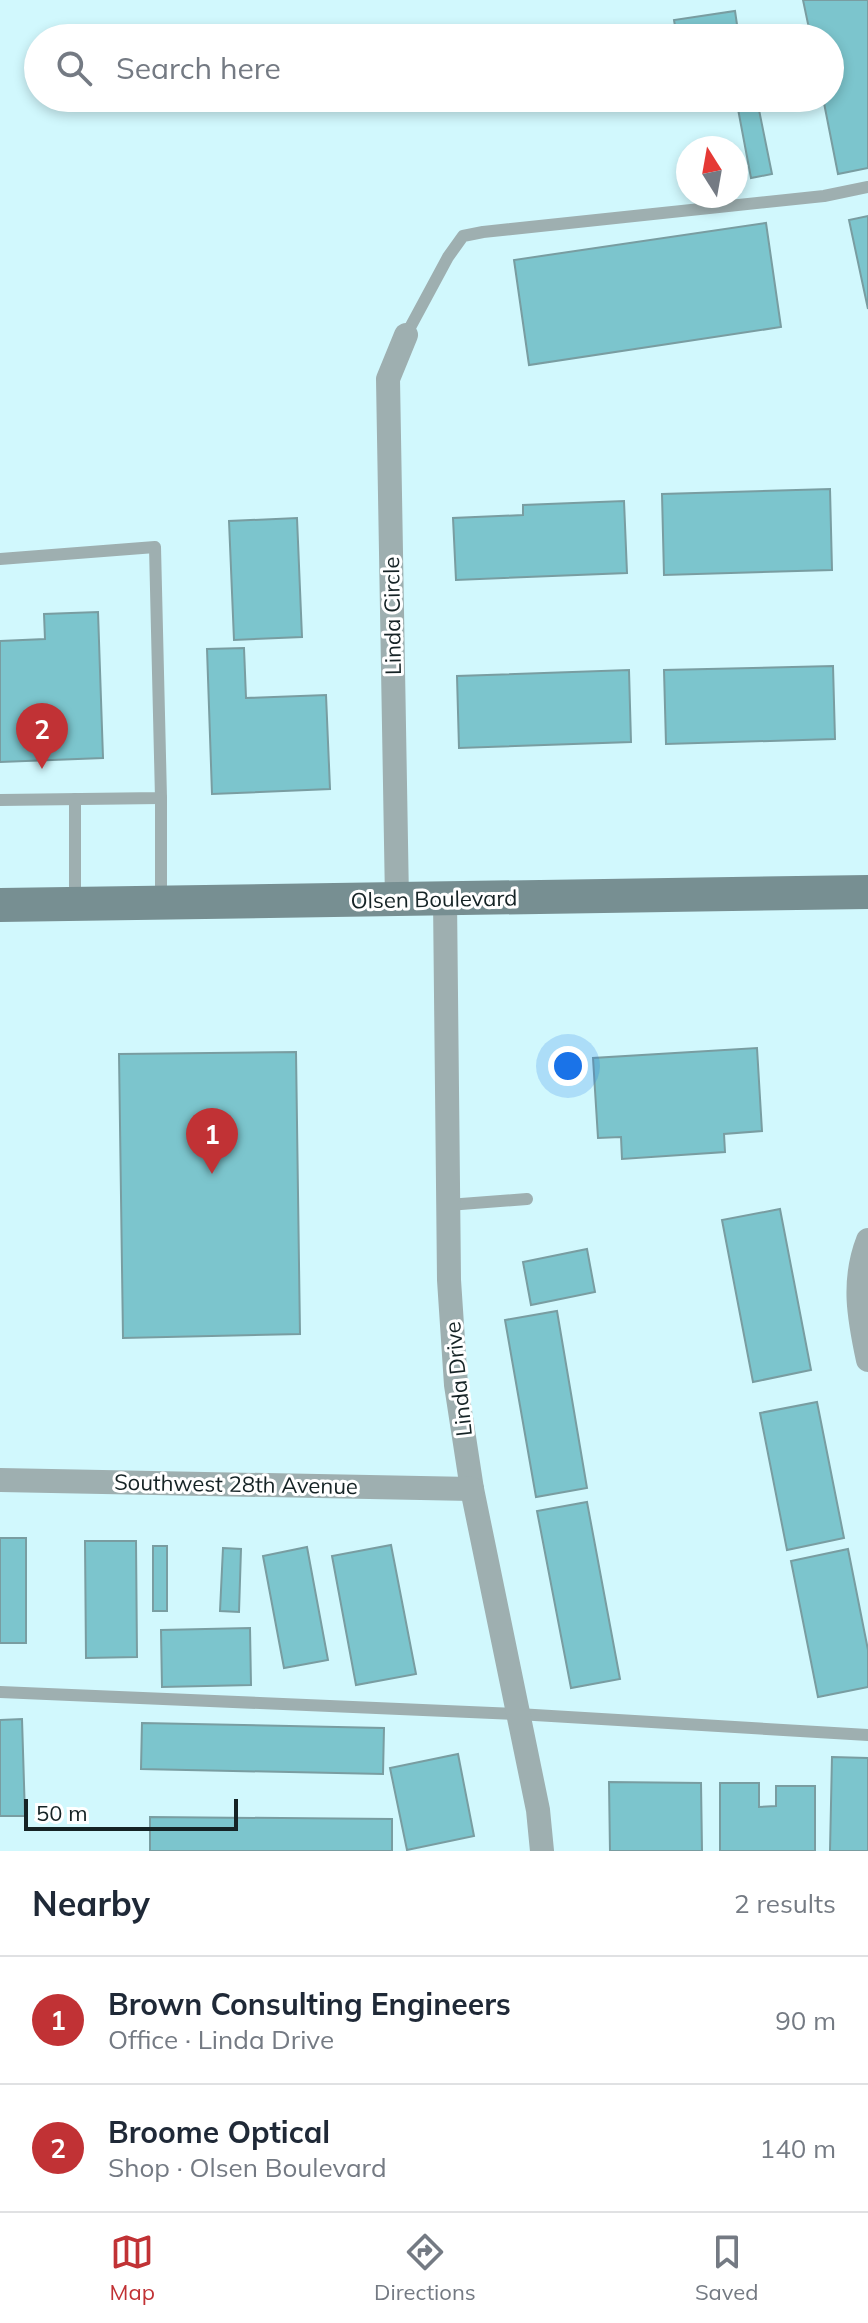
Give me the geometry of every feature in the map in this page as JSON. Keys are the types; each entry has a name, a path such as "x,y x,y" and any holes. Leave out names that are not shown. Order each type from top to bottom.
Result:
{"main road":[{"name":"Olsen Boulevard","path":"0,905 868,892"}],"street":[{"name":"Linda Circle","path":"397,900 388,379 406,335"},
{"name":"Linda Drive","path":"445,899 449,1280 456,1385 472,1489 538,1810 542,1851"},
{"path":"868,1241 858,1268 858,1309 868,1360"},
{"name":"Southwest 28th Avenue","path":"0,1480 472,1489"}],"lane":[{"path":"406,335 448,257 463,236 824,196 868,187"},
{"path":"0,559 155,547 161,903"},
{"path":"0,800 161,798"},
{"path":"75,799 75,904"},
{"path":"448,1205 527,1199"},
{"path":"0,1692 518,1714 868,1735"}],"building":[{"path":"803,0 868,0 868,168 838,174 826,112 844,112 844,24 808,24"},
{"path":"735,11 737,24 675,24 674,20"},
{"path":"739,112 759,112 772,174 751,178 748,136 743,136"},
{"path":"868,216 868,309 849,220"},
{"path":"766,223 781,327 529,365 514,260"},
{"path":"830,489 832,570 664,575 662,494"},
{"path":"624,501 627,573 456,580 453,518 523,515 523,505"},
{"path":"297,518 302,637 234,640 229,521"},
{"path":"98,612 103,758 0,762 0,641 45,639 44,614"},
{"path":"244,648 246,698 326,695 330,789 212,794 207,649"},
{"path":"833,666 835,739 666,744 664,670"},
{"path":"629,670 631,742 459,748 457,676"},
{"path":"757,1048 762,1131 724,1134 725,1152 622,1159 621,1137 598,1138 593,1058"},
{"path":"296,1052 300,1334 123,1338 119,1054"},
{"path":"780,1209 811,1370 753,1382 722,1220"},
{"path":"587,1249 595,1292 531,1305 523,1262"},
{"path":"557,1311 587,1488 536,1497 505,1320"},
{"path":"817,1402 844,1538 787,1550 760,1413"},
{"path":"587,1502 620,1679 571,1688 537,1511"},
{"path":"0,1538 26,1538 26,1643 0,1643"},
{"path":"85,1541 136,1541 137,1657 86,1658"},
{"path":"391,1545 416,1674 356,1685 332,1556"},
{"path":"153,1546 167,1546 167,1611 153,1611"},
{"path":"307,1547 328,1660 284,1668 263,1556"},
{"path":"223,1548 241,1549 239,1612 220,1611"},
{"path":"848,1549 868,1650 868,1687 818,1697 791,1561"},
{"path":"250,1628 251,1685 162,1687 161,1630"},
{"path":"22,1719 25,1816 0,1816 0,1720"},
{"path":"142,1723 384,1728 383,1774 141,1769"},
{"path":"458,1754 474,1836 407,1850 390,1768"},
{"path":"832,1757 868,1758 868,1851 830,1851"},
{"path":"609,1782 701,1783 702,1851 610,1851"},
{"path":"720,1783 759,1783 759,1807 776,1806 776,1786 815,1786 815,1851 720,1851"},
{"path":"150,1817 392,1819 392,1851 150,1851"}],"place":[{"name":"Broome Optical","path":"42,769"},
{"name":"Brown Consulting Engineers","path":"212,1174"}]}
